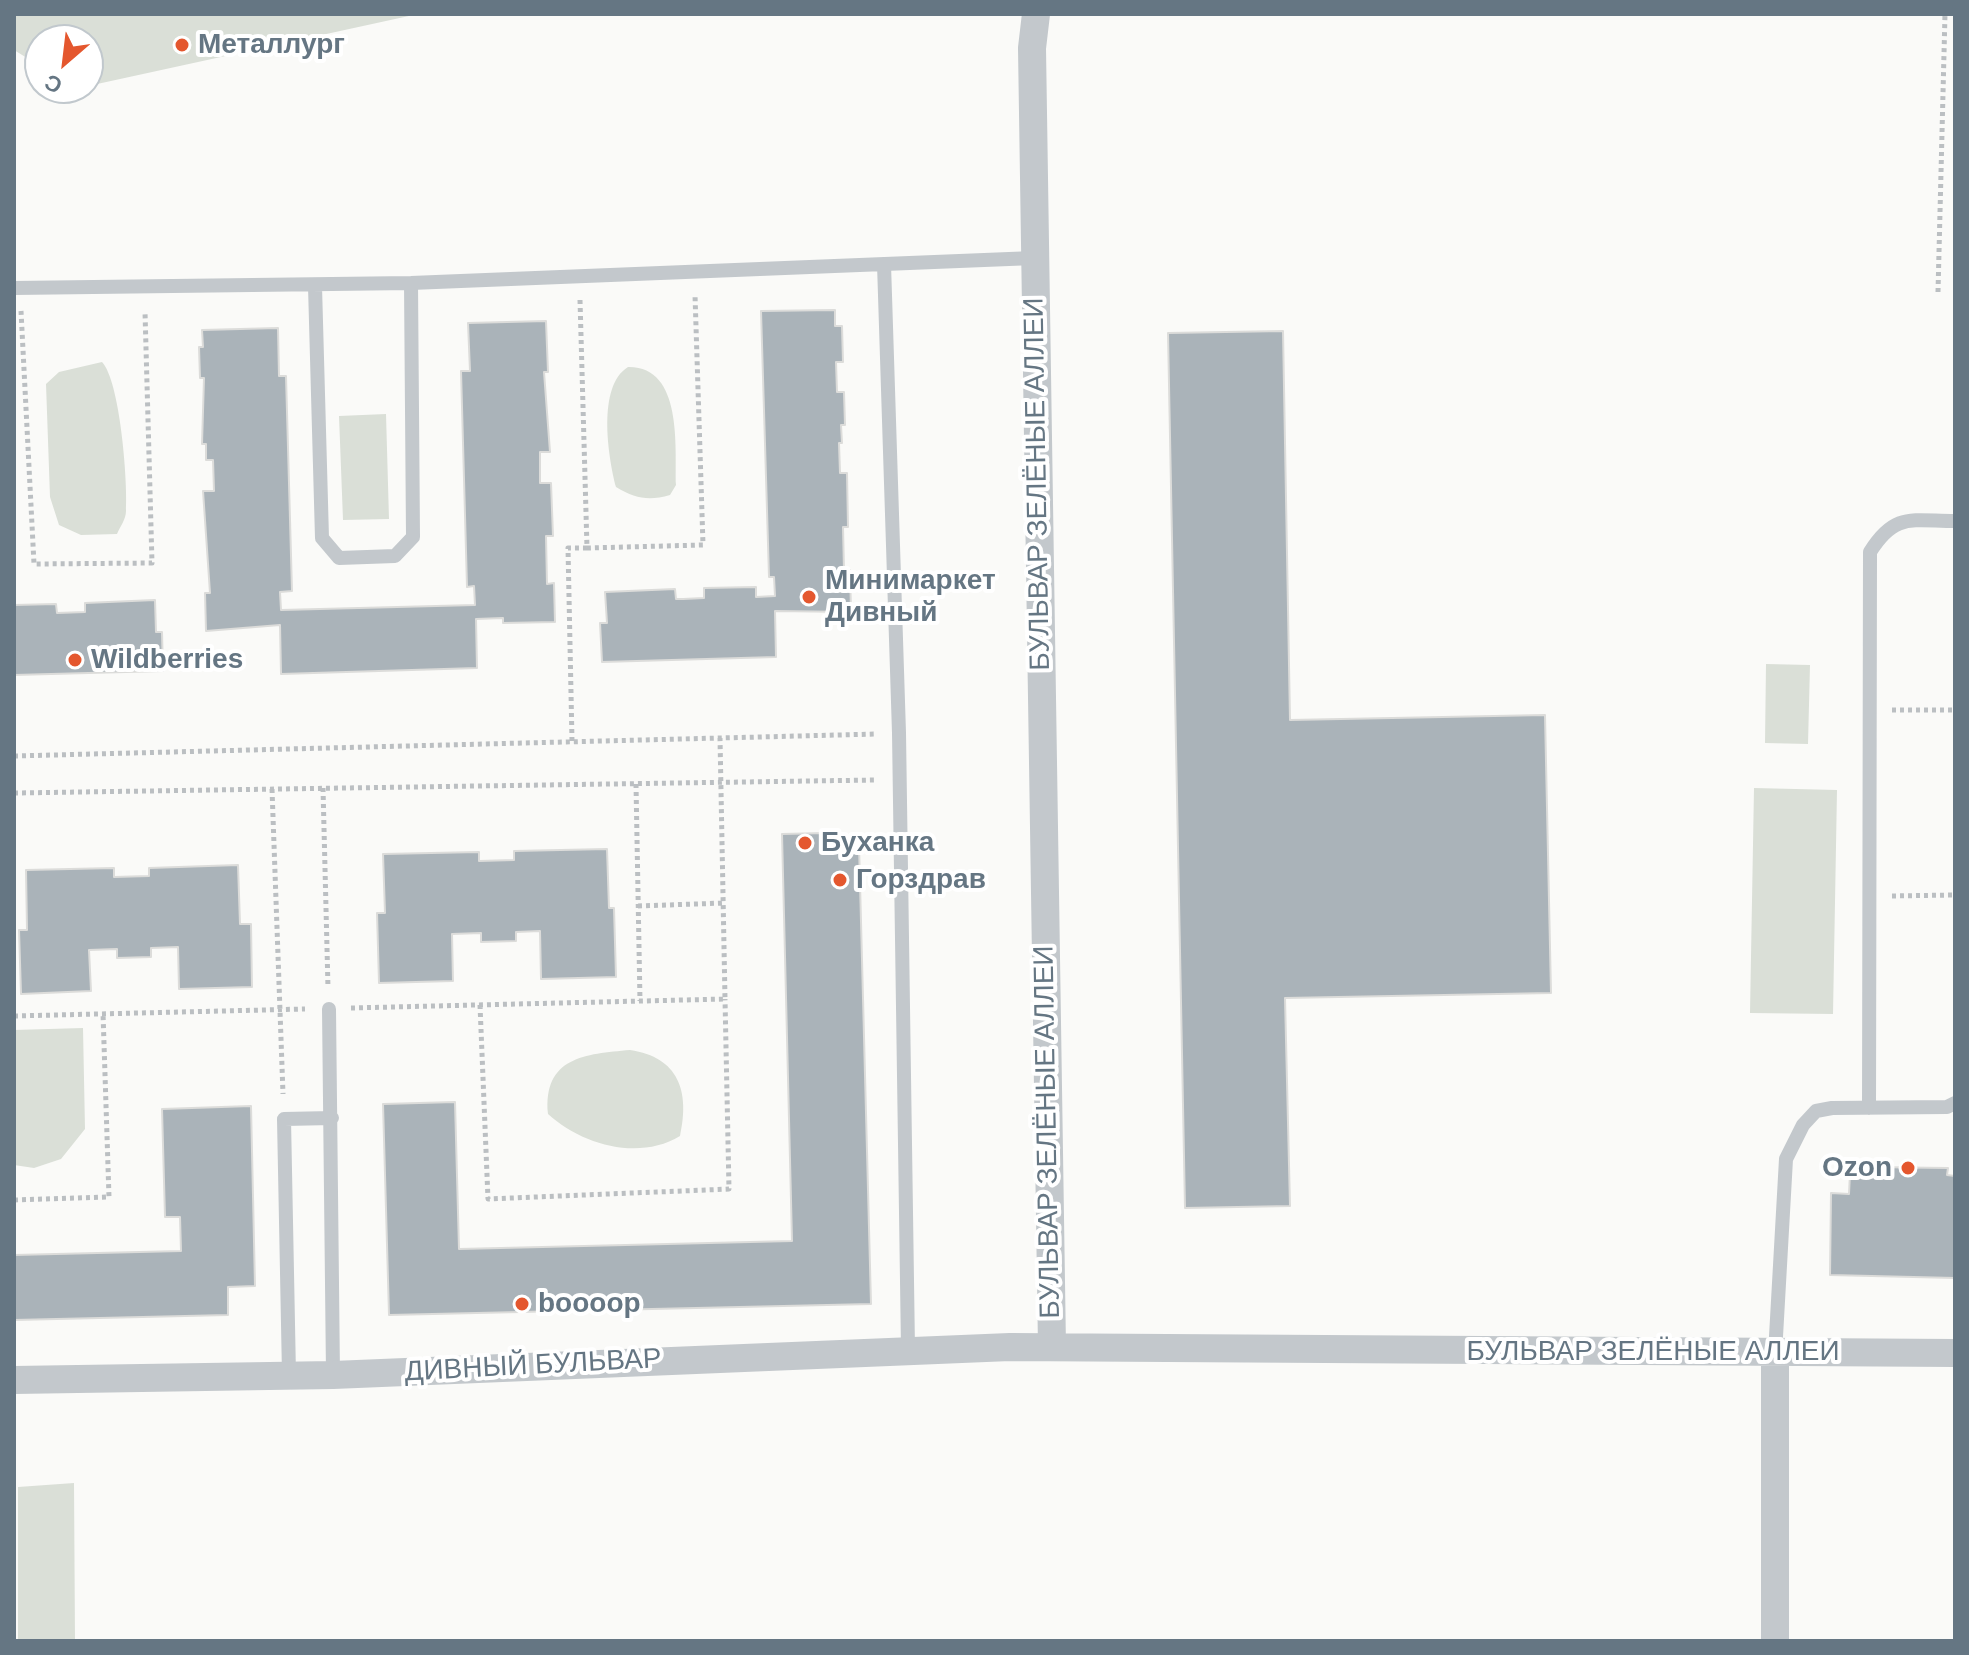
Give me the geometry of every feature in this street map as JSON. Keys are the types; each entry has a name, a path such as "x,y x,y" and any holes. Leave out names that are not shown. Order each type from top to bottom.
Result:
{"street":[{"name":"БУЛЬВАР ЗЕЛЁНЫЕ АЛЛЕИ","path":"1036,14 1032,48 1034,258 1052,1347 1955,1353"},
{"name":"ДИВНЫЙ БУЛЬВАР","path":"14,1380 333,1375 908,1349 1052,1347"},
{"path":"1775,1354 1775,1641"}],"lane":[{"path":"17,288 315,286 694,274 1034,258"},
{"path":"884,264 899,733 908,1349"},
{"path":"315,286 322,538 339,558 395,556 413,537 411,283"},
{"path":"1869,1108 1870,552 1881,535 1897,522 1955,521"},
{"path":"329,1009 333,1375"},
{"path":"1775,1354 1786,1159 1803,1125 1816,1111 1947,1107 1955,1103"},
{"path":"289,1375 284,1119 332,1118"}],"path":[{"path":"1938,292 1945,14"},
{"path":"572,741 568,548 703,545 694,274"},
{"path":"579,278 587,548"},
{"path":"17,288 34,564 63,564 152,563 144,287"},
{"path":"1870,710 1955,710"},
{"path":"14,756 899,733"},
{"path":"480,1005 488,1199 729,1189 720,738"},
{"path":"14,793 900,779"},
{"path":"636,784 640,1001"},
{"path":"323,788 329,1009"},
{"path":"272,789 284,1119"},
{"path":"1870,896 1955,895"},
{"path":"638,906 724,903"},
{"path":"14,1016 725,999"},
{"path":"14,1200 109,1197 103,1013"}],"shaded area":[{"name":"Металлург","path":"14,14 418,14 104,83 104,24 24,24 24,56 14,50"},
{"path":"102,362 114,389 118,410 124,456 126,514 117,534 81,535 59,525 50,497 46,384 59,372"},
{"path":"628,367 646,370 659,380 667,394 676,450 676,485 670,495 643,498 616,487 608,440 608,405 618,376"},
{"path":"386,414 389,519 343,520 339,416"},
{"path":"1766,664 1810,665 1808,744 1765,743"},
{"path":"1754,788 1837,790 1833,1014 1750,1013"},
{"path":"83,1028 85,1129 61,1159 34,1168 14,1165 14,1030"},
{"path":"630,1050 660,1060 677,1079 683,1105 680,1136 664,1144 647,1147 611,1146 577,1134 548,1114 552,1081 570,1062"},
{"path":"74,1483 75,1641 18,1641 18,1487"}],"building":[{"path":"835,310 835,326 842,326 843,362 836,362 837,392 844,392 845,425 841,425 842,443 839,443 840,473 847,473 848,527 843,527 844,571 850,570 851,612 775,611 776,657 602,662 600,623 607,623 605,592 675,589 676,599 683,599 704,598 704,588 756,587 756,597 775,596 774,577 769,577 761,311"},
{"path":"546,321 548,372 544,372 550,452 540,452 540,483 551,483 553,536 546,536 547,584 554,583 555,622 503,623 503,618 476,619 477,668 281,674 280,625 206,631 205,593 210,593 203,491 214,491 213,460 206,460 206,444 202,444 204,378 200,378 199,347 203,347 202,330 278,328 279,376 286,376 292,591 280,592 281,610 475,605 474,586 467,587 461,371 470,371 468,323"},
{"path":"1283,331 1290,720 1545,715 1551,993 1285,998 1290,1206 1185,1208 1168,333"},
{"path":"155,600 156,632 162,632 163,671 14,675 14,605 56,604 57,613 85,612 85,603"},
{"path":"825,833 826,845 859,845 871,1304 389,1315 383,1104 455,1102 459,1249 792,1241 782,834"},
{"path":"607,849 609,908 614,908 616,977 541,979 540,931 516,932 516,941 481,942 481,933 452,934 453,981 379,983 377,913 385,913 383,854 479,852 479,861 514,860 514,851"},
{"path":"238,865 240,924 251,924 252,987 179,989 178,947 151,948 151,957 117,958 117,949 89,950 91,991 21,994 19,930 27,930 26,870 114,868 114,877 149,876 149,868"},
{"path":"251,1106 255,1286 228,1287 228,1315 14,1320 14,1255 181,1251 180,1217 165,1217 162,1109"},
{"path":"1869,1167 1948,1168 1947,1175 1955,1176 1955,1278 1830,1275 1831,1193 1849,1194 1850,1173 1869,1174"}],"place":[{"name":"Металлург","path":"182,45"},
{"name":"Минимаркет Дивный","path":"809,597"},
{"name":"Wildberries","path":"75,660"},
{"name":"Буханка","path":"805,843"},
{"name":"Горздрав","path":"840,880"},
{"name":"Ozon","path":"1908,1168"},
{"name":"boooop","path":"522,1304"}]}
